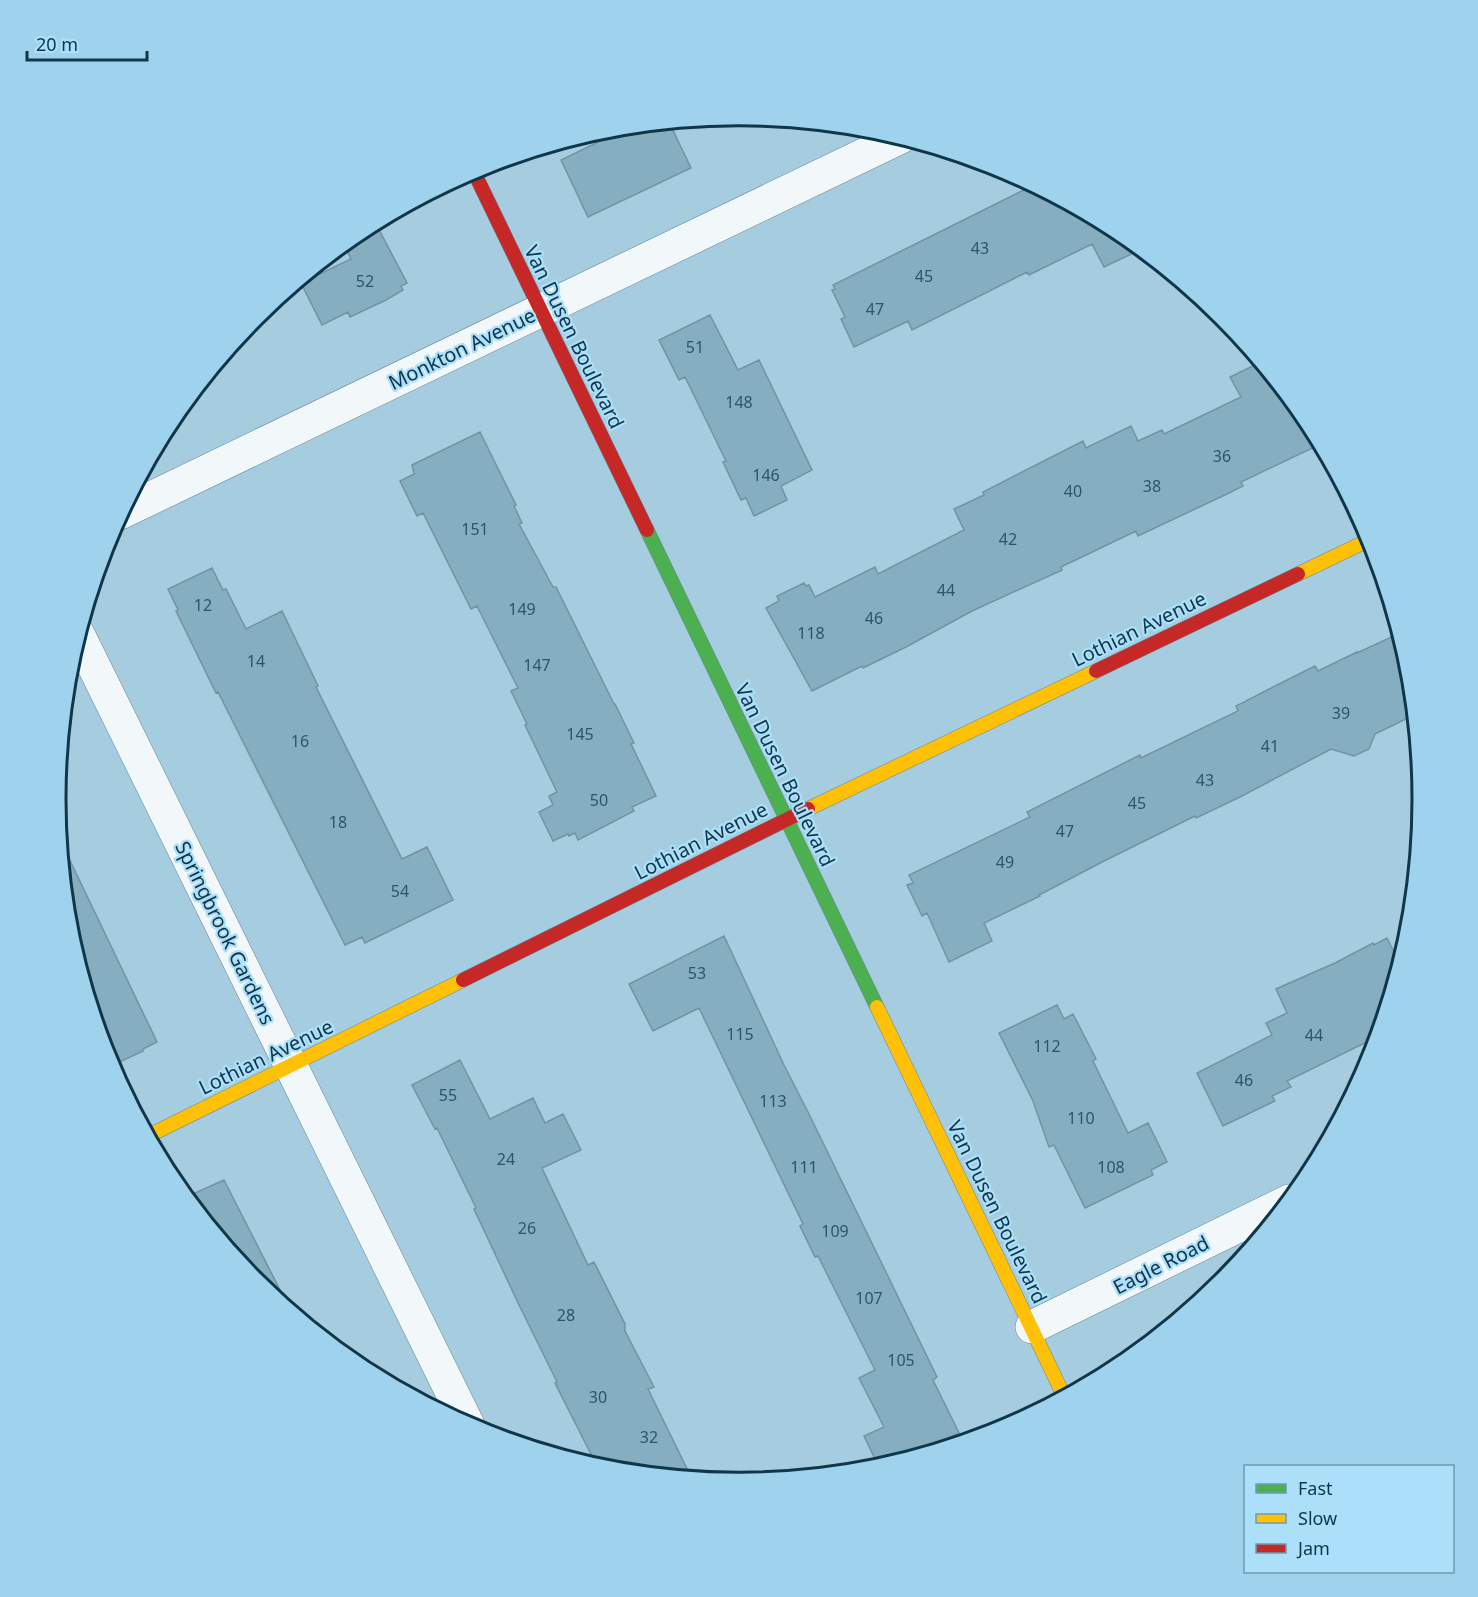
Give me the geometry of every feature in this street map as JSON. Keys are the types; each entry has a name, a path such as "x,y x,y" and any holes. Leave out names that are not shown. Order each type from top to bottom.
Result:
{"street":[{"name":"Monkton Avenue","path":"132,507 890,143"},
{"name":"Van Dusen Boulevard","path":"476,179 1061,1389"},
{"name":"Lothian Avenue","path":"155,1133 786,820 1362,543"},
{"name":"Springbrook Gardens","path":"84,646 461,1411"},
{"name":"Eagle Road","path":"1032,1327 1272,1209"}],"building":[{"path":"672,129 691,168 588,217 561,160 605,139"},
{"path":"1025,190 1076,216 1133,253 1104,267 1092,244 1029,275 1027,272 912,330 908,321 854,347 841,319 845,317 832,290 835,289 833,285"},
{"path":"379,230 407,283 401,286 403,290 386,300 350,317 348,312 322,325 303,287 316,276 351,259 348,251"},
{"path":"710,315 738,370 759,360 812,470 781,486 787,500 754,516 746,498 741,500 723,462 726,461 685,377 679,380 659,340"},
{"path":"1254,366 1273,389 1313,448 1241,482 1243,486 1227,494 1138,536 1136,531 1061,567 1062,570 972,611 906,647 812,691 766,608 779,601 777,596 804,583 806,586 809,585 815,597 875,567 878,574 964,530 954,509 1083,441 1086,448 1131,426 1138,441 1162,430 1164,434 1241,397 1230,377"},
{"path":"480,432 516,505 514,506 522,523 519,524 553,587 556,587 615,704 656,796 632,807 634,811 578,840 575,833 553,841 539,812 553,805 549,796 557,792 511,691 518,688 477,606 471,609 423,513 417,516 400,481 414,474 412,465"},
{"path":"212,568 223,590 226,589 246,629 282,611 318,686 316,687 402,859 427,847 453,900 365,943 362,937 345,945 218,692 216,693 176,611 178,610 168,589"},
{"path":"1392,637 1406,711 1407,718 1375,734 1369,749 1354,756 1331,749 1240,797 1196,818 1195,816 1104,861 984,923 992,941 949,962 927,913 922,916 907,885 913,883 909,875 1030,817 1027,812 1140,755 1141,758 1238,711 1236,706 1315,666 1318,671"},
{"path":"69,858 157,1042 120,1062 117,1056 89,973 79,930"},
{"path":"724,936 784,1065 937,1377 933,1380 959,1433 913,1449 875,1458 864,1436 884,1427 859,1378 875,1370 818,1256 815,1257 800,1226 803,1224 699,1008 653,1031 629,984"},
{"path":"1387,938 1394,952 1366,1042 1287,1081 1291,1087 1272,1096 1275,1101 1223,1126 1197,1073 1272,1035 1266,1023 1287,1013 1276,989 1373,943 1374,945"},
{"path":"1057,1005 1064,1019 1073,1014 1096,1059 1093,1061 1128,1133 1148,1123 1167,1162 1151,1170 1153,1175 1085,1208 1054,1145 1049,1147 1033,1101 999,1033"},
{"path":"460,1060 490,1119 533,1098 545,1123 563,1114 581,1150 542,1168 588,1265 594,1262 625,1324 625,1331 654,1387 648,1389 687,1469 651,1466 592,1455 555,1383 557,1382 474,1209 476,1208 437,1128 435,1129 412,1085"},
{"path":"224,1180 280,1290 233,1242 194,1193"}],"traffic: fast":[{"path":"647,530 877,1007"}],"traffic: slow":[{"path":"1298,574 1362,543"},
{"path":"808,809 1096,671"},
{"path":"155,1133 463,980"},
{"path":"877,1007 1061,1389"}],"traffic: jam":[{"path":"477,179 647,530"},
{"path":"1096,671 1298,574"},
{"path":"463,980 808,809"}]}
